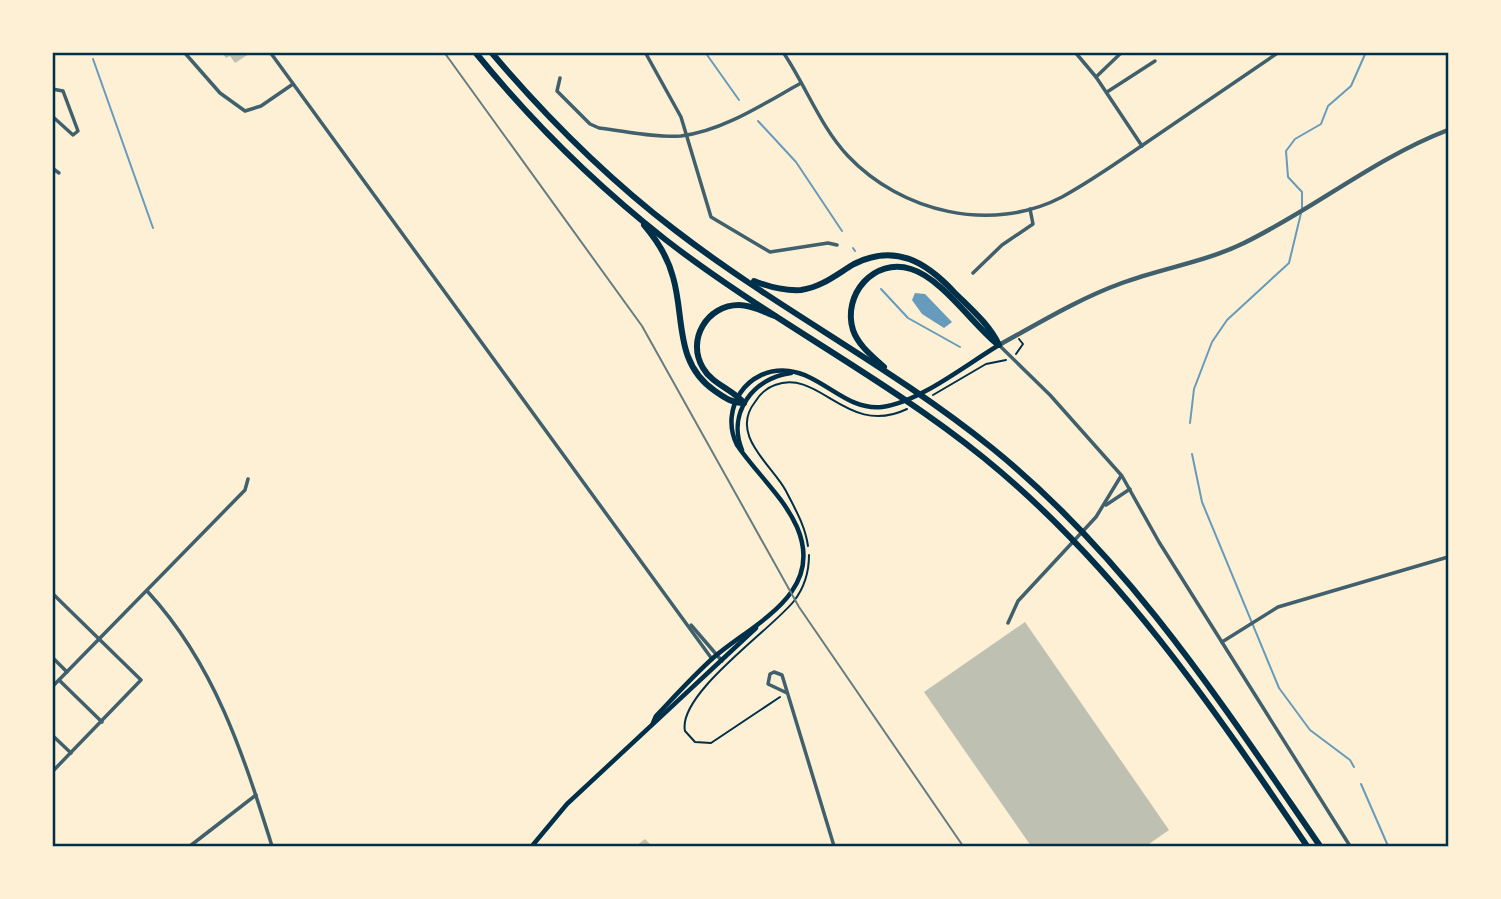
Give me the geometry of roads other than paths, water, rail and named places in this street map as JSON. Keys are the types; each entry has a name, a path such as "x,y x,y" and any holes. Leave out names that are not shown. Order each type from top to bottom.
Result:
{"highway":[{"path":"475,52 544,130 666,240 917,407 1026,493 1085,551 1176,658 1307,846"},
{"path":"491,52 532,100 603,171 676,231 736,274 880,365"},
{"path":"626,205 652,236 670,269 689,361 707,386 734,403 744,402"},
{"path":"736,274 768,286 802,290 832,279 869,258 904,257 923,263 945,282 992,330 999,345"},
{"path":"999,345 925,275 911,269 889,267 875,273 855,295 850,310 852,326 859,341 880,365 993,448 1079,528 1147,603 1185,652 1320,846"},
{"path":"744,402 738,395 710,378 700,362 698,338 706,321 721,309 740,305 790,323"}],"main road":[{"path":"532,846 567,804 719,663 759,630 790,596 802,563 801,538 794,520 746,457 731,432 734,403 746,385 765,374 778,371 799,373 854,403 882,407 912,396 999,345"},
{"path":"746,457 737,430 744,402 753,391 771,378 799,373"},
{"path":"653,723 656,716 714,657 759,630"}],"street":[{"path":"184,52 211,85 245,111 261,106 293,84"},
{"path":"270,52 719,663"},
{"path":"645,52 674,102 688,135 711,217 770,252 828,243 837,245"},
{"path":"783,52 825,126 846,154 893,191 953,213 996,215 1030,209 1060,198 1142,146 1279,52"},
{"path":"1075,52 1107,92 1142,146"},
{"path":"1096,77 1122,52"},
{"path":"1107,92 1154,61"},
{"path":"560,79 557,90 590,124 599,128 671,136 688,135 737,117 801,83"},
{"path":"52,116 73,135 78,131 63,91 53,92"},
{"path":"1350,846 1159,542 1122,476 1050,395 999,345 1091,295 1217,255 1294,215 1393,155 1448,130"},
{"path":"52,168 60,173"},
{"path":"973,273 1002,244 1032,224 1030,209"},
{"path":"1008,623 1018,601 1071,547 1104,506 1122,476"},
{"path":"52,687 245,490 248,479"},
{"path":"1104,506 1130,489"},
{"path":"1222,642 1278,607 1448,557"},
{"path":"148,592 179,628 211,681 236,735 272,846"},
{"path":"52,593 141,680 52,772"},
{"path":"52,657 67,672"},
{"path":"787,693 772,688 767,680 770,674 774,672 782,675 834,846"},
{"path":"59,680 102,722"},
{"path":"52,735 71,753"},
{"path":"190,846 256,795"}],"water":[{"path":"915,293 925,294 952,322 944,328 922,314 912,300"}],"waterway":[{"path":"705,52 739,100"},
{"path":"1302,208 1302,192 1288,177 1286,151 1295,139 1321,124 1328,106 1351,86 1366,52"},
{"path":"93,59 153,228"},
{"path":"758,121 796,162 842,231"},
{"path":"1190,423 1194,389 1212,342 1227,320 1289,263 1301,213"},
{"path":"881,289 908,318 960,347"},
{"path":"1192,454 1202,502 1279,688 1310,730 1350,760 1354,767"},
{"path":"1361,784 1388,846"}],"railway":[{"path":"444,52 642,326 799,607 963,846"}]}
